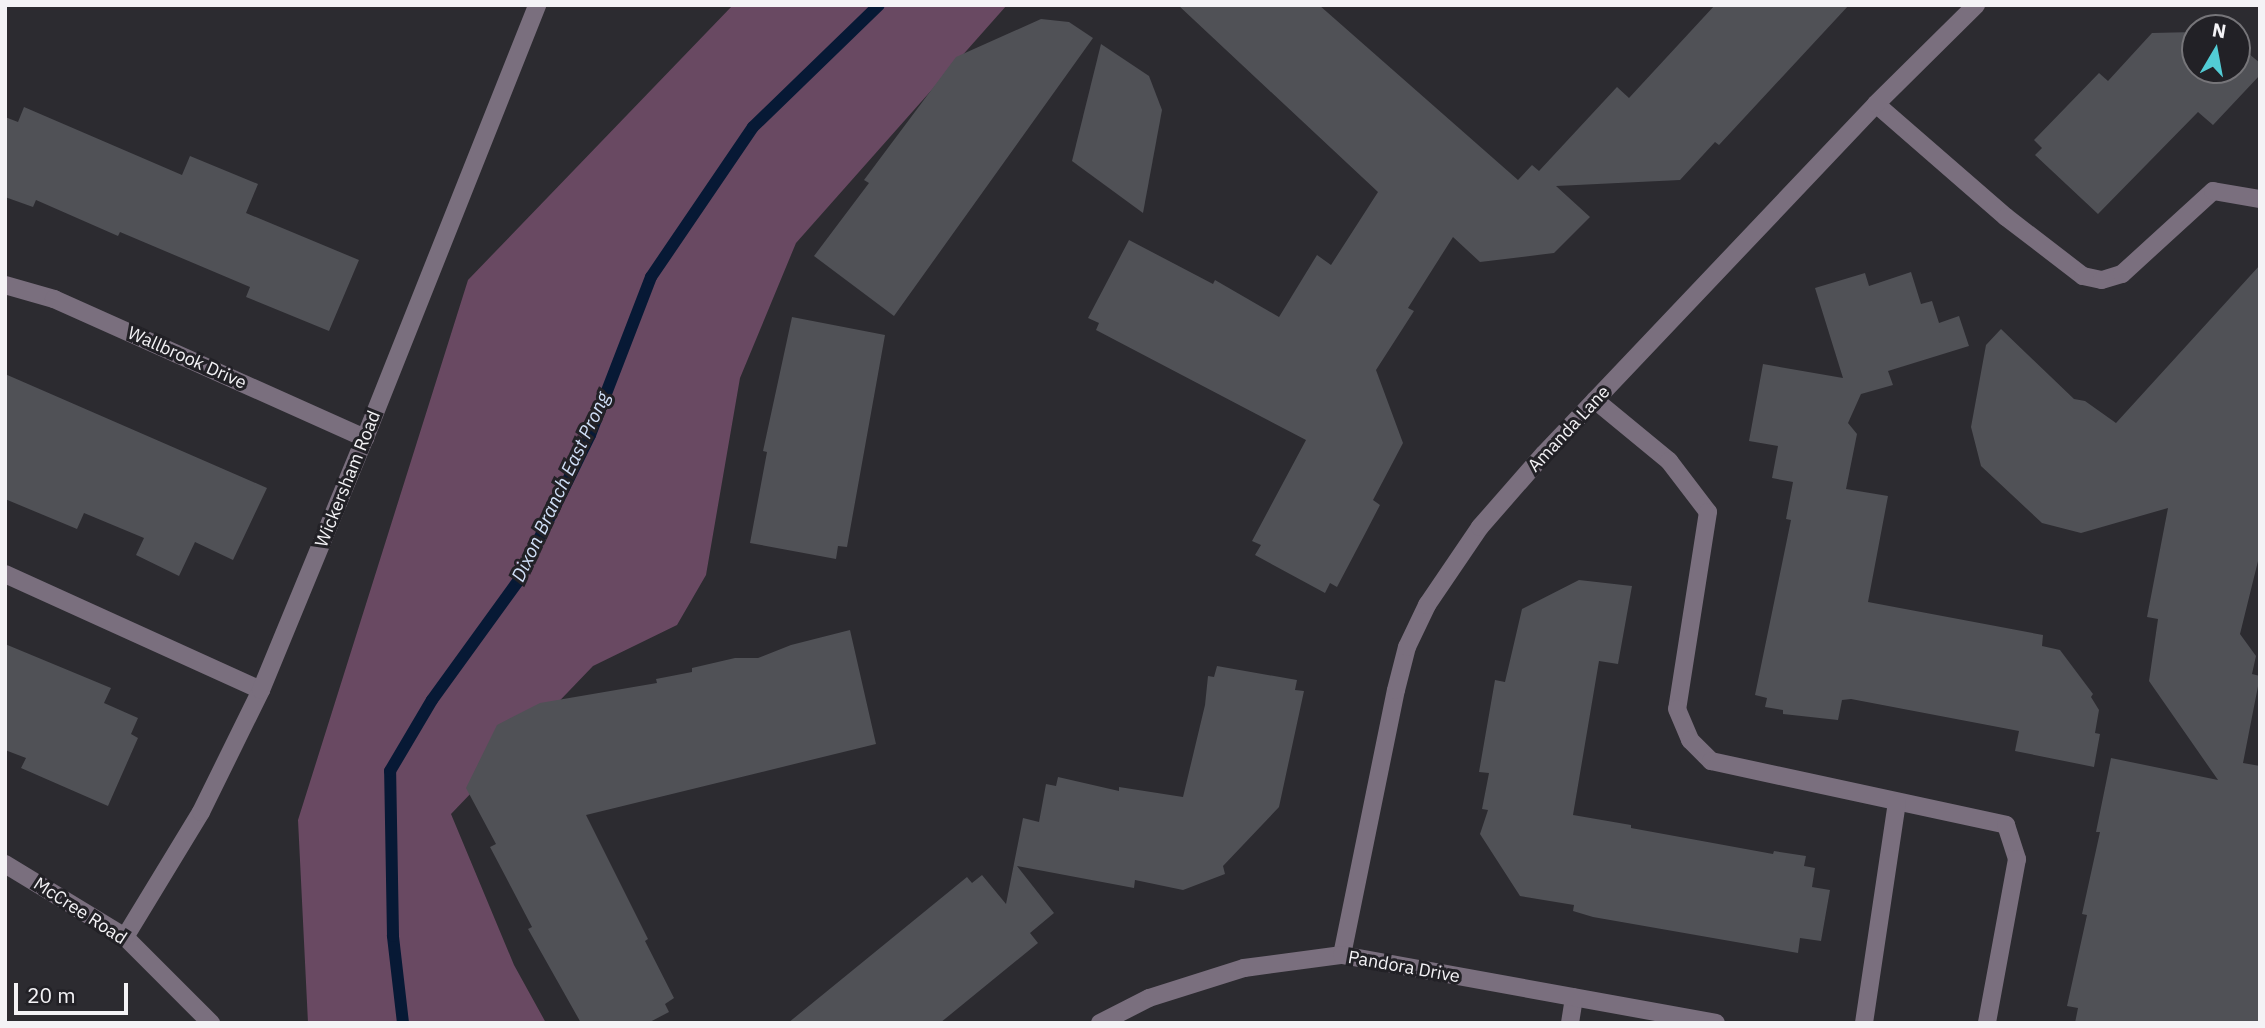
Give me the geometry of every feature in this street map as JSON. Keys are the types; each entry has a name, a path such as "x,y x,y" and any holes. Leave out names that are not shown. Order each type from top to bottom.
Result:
{"street":[{"name":"Wickersham Road","path":"125,937 201,812 261,690 365,438 537,5"},
{"name":"Amanda Lane","path":"1342,955 1406,647 1427,605 1480,527 1595,401 1876,104 1976,5"},
{"path":"1876,104 2006,217 2083,276 2102,280 2122,274 2213,191 2260,198"},
{"name":"Wallbrook Drive","path":"5,285 54,299 365,438"},
{"path":"1595,401 1669,461 1708,512 1677,709 1690,740 1711,761 2006,825 2017,859 1987,1023"},
{"path":"5,574 261,690"},
{"path":"1864,1023 1897,802"},
{"name":"McCree Road","path":"5,864 125,937 211,1023"},
{"name":"Pandora Drive","path":"1100,1023 1150,998 1244,968 1342,955 1716,1023"},
{"path":"1570,1023 1574,997"}],"shaded area":[{"path":"733,5 1007,5 796,243 740,378 706,575 677,625 593,666 451,814 514,965 546,1023 308,1023 298,820 468,280"}],"building":[{"path":"1178,5 1319,5 1518,180 1532,165 1539,171 1617,87 1629,98 1715,5 1849,5 1719,145 1715,142 1680,180 1556,186 1590,217 1554,253 1480,262 1453,237 1408,308 1414,311 1376,370 1403,443 1373,500 1380,505 1366,532 1337,587 1330,583 1325,593 1255,555 1261,545 1252,541 1306,440 1096,330 1099,323 1088,318 1129,240 1213,284 1215,280 1279,317 1317,255 1331,265 1378,192"},
{"path":"1041,19 1069,22 1093,38 894,316 814,256 869,183 864,180 956,57"},
{"path":"2181,32 2181,84 2251,84 2251,56 2260,63 2260,75 2213,125 2198,112 2098,214 2035,155 2042,148 2034,140 2099,73 2108,81 2152,33"},
{"path":"1101,44 1149,76 1162,110 1143,213 1072,161"},
{"path":"24,107 182,175 190,156 258,184 246,213 359,260 329,331 246,297 250,287 120,232 118,236 36,200 33,207 5,197 5,117 18,122"},
{"path":"2260,265 2260,553 2240,634 2256,656 2252,674 2260,676 2243,763 2260,766 2260,1023 2075,1023 2078,1008 2067,1006 2087,915 2082,914 2100,832 2096,832 2111,758 2218,780 2149,681 2158,619 2147,617 2168,508 2081,533 2042,523 1981,466 1971,427 1986,345 2001,329 2074,399 2085,401 2116,423"},
{"path":"1911,272 1921,304 1932,301 1939,323 1959,316 1969,346 1888,371 1893,385 1861,394 1848,423 1857,434 1846,489 1888,496 1868,602 2043,635 2042,646 2060,650 2093,694 2091,697 2099,710 2095,733 2100,734 2094,767 2015,751 2019,731 1851,699 1842,700 1838,720 1783,714 1783,710 1765,707 1767,698 1755,695 1791,520 1786,519 1793,482 1772,478 1778,446 1749,441 1763,364 1843,378 1815,288 1865,273 1869,286"},
{"path":"792,317 885,335 847,547 838,546 836,559 750,543 767,452 763,451"},
{"path":"5,374 267,488 233,560 195,542 179,576 136,555 144,538 84,513 77,529 5,499"},
{"path":"1579,580 1632,586 1618,664 1599,661 1573,815 1773,854 1774,851 1806,856 1804,866 1815,868 1812,887 1830,890 1821,941 1800,938 1798,953 1593,917 1573,911 1574,905 1520,896 1480,834 1488,810 1482,809 1489,773 1479,772 1495,680 1505,682 1522,609"},
{"path":"850,630 876,744 586,815 648,939 645,941 674,998 665,1004 669,1012 648,1023 581,1023 528,929 532,927 490,847 496,844 466,788 497,725 540,703 657,683 656,679 692,672 692,668 735,658 758,658 791,645"},
{"path":"5,644 111,688 104,703 138,718 131,734 138,738 108,806 21,768 26,758 5,750"},
{"path":"1217,666 1297,680 1295,690 1304,691 1279,807 1223,866 1225,874 1183,890 1135,880 1134,888 1017,866 1054,913 1030,933 1038,943 940,1023 788,1023 967,877 972,883 982,875 1006,904 1023,818 1039,822 1046,784 1056,786 1058,777 1119,791 1119,787 1183,797 1205,705 1208,676 1214,677"}],"waterway":[{"name":"Dixon Branch East Prong","path":"403,1023 393,936 390,771 432,700 519,580 590,435 651,277 753,127 879,5"}]}
